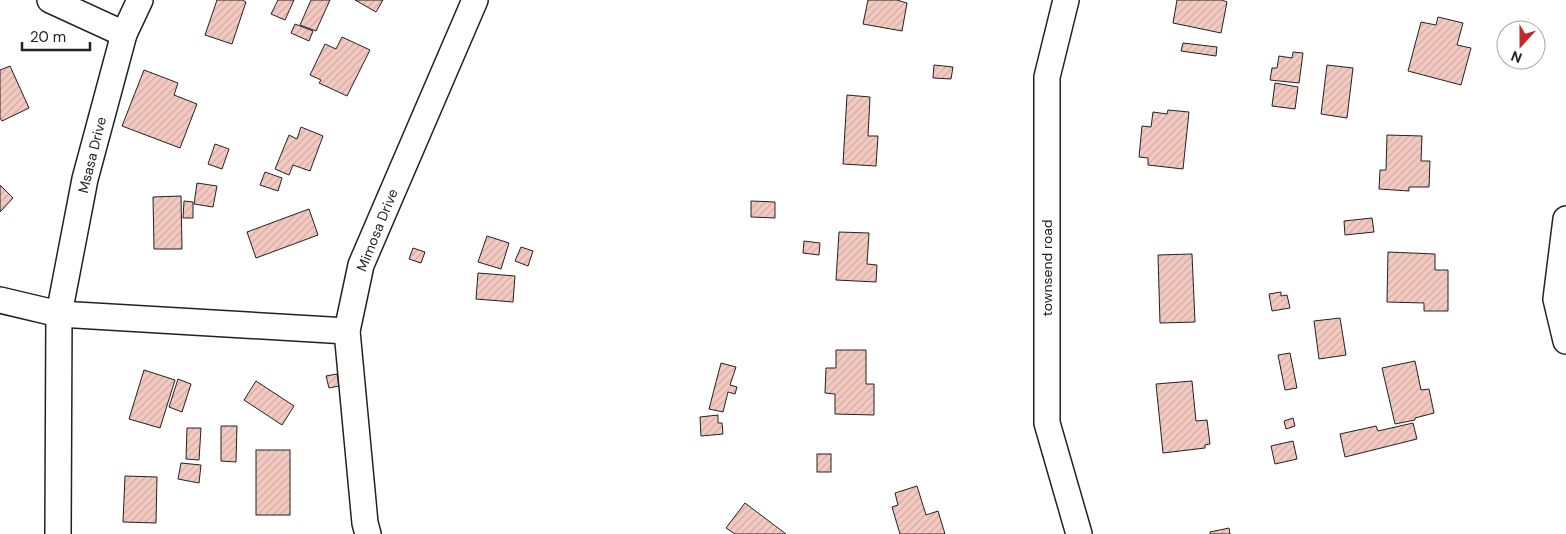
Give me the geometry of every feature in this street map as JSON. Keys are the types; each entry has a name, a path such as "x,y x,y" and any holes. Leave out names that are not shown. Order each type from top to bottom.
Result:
{"street":[{"path":"50,0 124,34"},
{"name":"Msasa Drive","path":"58,534 59,314 85,178 124,34 140,0"},
{"name":"Mimosa Drive","path":"368,534 364,514 348,331 360,265 475,0"},
{"name":"townsend road","path":"1066,0 1047,77 1047,423 1079,534"},
{"path":"1566,219 1556,299 1566,340"},
{"path":"0,300 59,314 348,331"}],"building":[{"path":"217,0 242,0 246,2 232,44 205,35"},
{"path":"278,0 294,0 285,20 271,14"},
{"path":"311,0 330,0 316,31 300,25"},
{"path":"355,0 383,0 376,12"},
{"path":"868,0 897,0 907,3 902,31 863,24"},
{"path":"1177,0 1222,0 1227,2 1221,33 1173,23"},
{"path":"1438,17 1463,23 1457,45 1471,48 1461,85 1408,71 1421,22 1436,25"},
{"path":"295,24 313,31 309,41 291,33"},
{"path":"342,37 370,50 347,96 319,83 321,80 310,75 325,44 336,49"},
{"path":"1183,43 1217,47 1216,56 1181,51"},
{"path":"1293,52 1303,53 1299,83 1270,80 1272,68 1277,68 1279,56 1292,58"},
{"path":"934,65 953,67 951,79 933,78"},
{"path":"1327,65 1353,68 1347,118 1321,114"},
{"path":"10,66 29,108 2,121 0,118 0,70"},
{"path":"144,70 178,83 174,95 197,104 180,148 122,126"},
{"path":"1275,83 1298,87 1295,109 1272,106"},
{"path":"847,95 870,97 868,136 878,136 876,166 843,164"},
{"path":"1168,110 1189,112 1183,169 1148,165 1148,158 1139,157 1142,126 1151,127 1153,112 1167,114"},
{"path":"301,127 323,136 310,171 293,165 289,175 275,169 289,135 297,139"},
{"path":"1387,135 1422,136 1421,161 1430,161 1429,187 1409,187 1409,191 1379,189 1380,170 1386,170"},
{"path":"215,144 229,149 222,169 208,164"},
{"path":"265,172 282,178 278,191 260,185"},
{"path":"197,183 217,186 213,207 194,204"},
{"path":"0,185 13,198 0,212"},
{"path":"181,196 182,249 154,249 153,197"},
{"path":"184,201 193,202 193,218 183,218"},
{"path":"751,201 775,202 775,218 751,217"},
{"path":"309,209 318,235 256,258 247,232"},
{"path":"1372,218 1374,232 1345,235 1344,221"},
{"path":"839,232 869,233 867,264 877,265 876,282 836,280"},
{"path":"487,236 509,243 501,269 478,262"},
{"path":"804,241 820,243 819,255 803,253"},
{"path":"521,247 533,251 528,266 515,261"},
{"path":"413,248 425,252 421,263 409,259"},
{"path":"1388,252 1435,254 1435,270 1448,270 1448,311 1424,311 1424,303 1387,302"},
{"path":"1192,254 1195,322 1160,323 1158,255"},
{"path":"478,273 515,276 513,302 476,299"},
{"path":"1281,292 1281,296 1287,295 1290,308 1272,311 1269,294"},
{"path":"1340,318 1346,355 1319,359 1314,321"},
{"path":"836,350 866,350 866,384 874,384 874,415 835,414 835,394 825,393 826,368 836,368"},
{"path":"1290,353 1297,388 1285,390 1278,355"},
{"path":"1415,361 1421,390 1429,389 1434,413 1415,418 1415,420 1395,424 1382,368"},
{"path":"721,363 736,367 730,385 737,387 735,394 728,392 723,412 709,409"},
{"path":"144,370 175,380 160,428 129,419"},
{"path":"337,374 339,386 329,388 326,376"},
{"path":"178,379 191,384 182,412 169,407"},
{"path":"256,381 294,406 282,425 244,400"},
{"path":"1192,381 1196,421 1207,420 1210,444 1205,445 1205,448 1163,453 1156,384"},
{"path":"718,415 718,423 722,423 723,434 701,436 700,417"},
{"path":"1293,418 1295,426 1286,429 1284,421"},
{"path":"1413,423 1417,439 1345,457 1340,434 1376,426 1378,431"},
{"path":"221,426 237,426 236,462 221,461"},
{"path":"187,428 201,428 199,460 186,459"},
{"path":"1293,441 1297,459 1275,464 1271,446"},
{"path":"256,450 290,450 290,515 256,515"},
{"path":"817,454 831,454 831,472 817,472"},
{"path":"181,463 201,465 199,483 178,479"},
{"path":"125,476 157,477 156,523 123,522"},
{"path":"917,486 926,515 938,511 945,534 900,534 892,507 898,505 895,493"},
{"path":"745,503 786,534 735,534 726,528"},
{"path":"1229,528 1230,534 1210,534 1210,532"}]}
